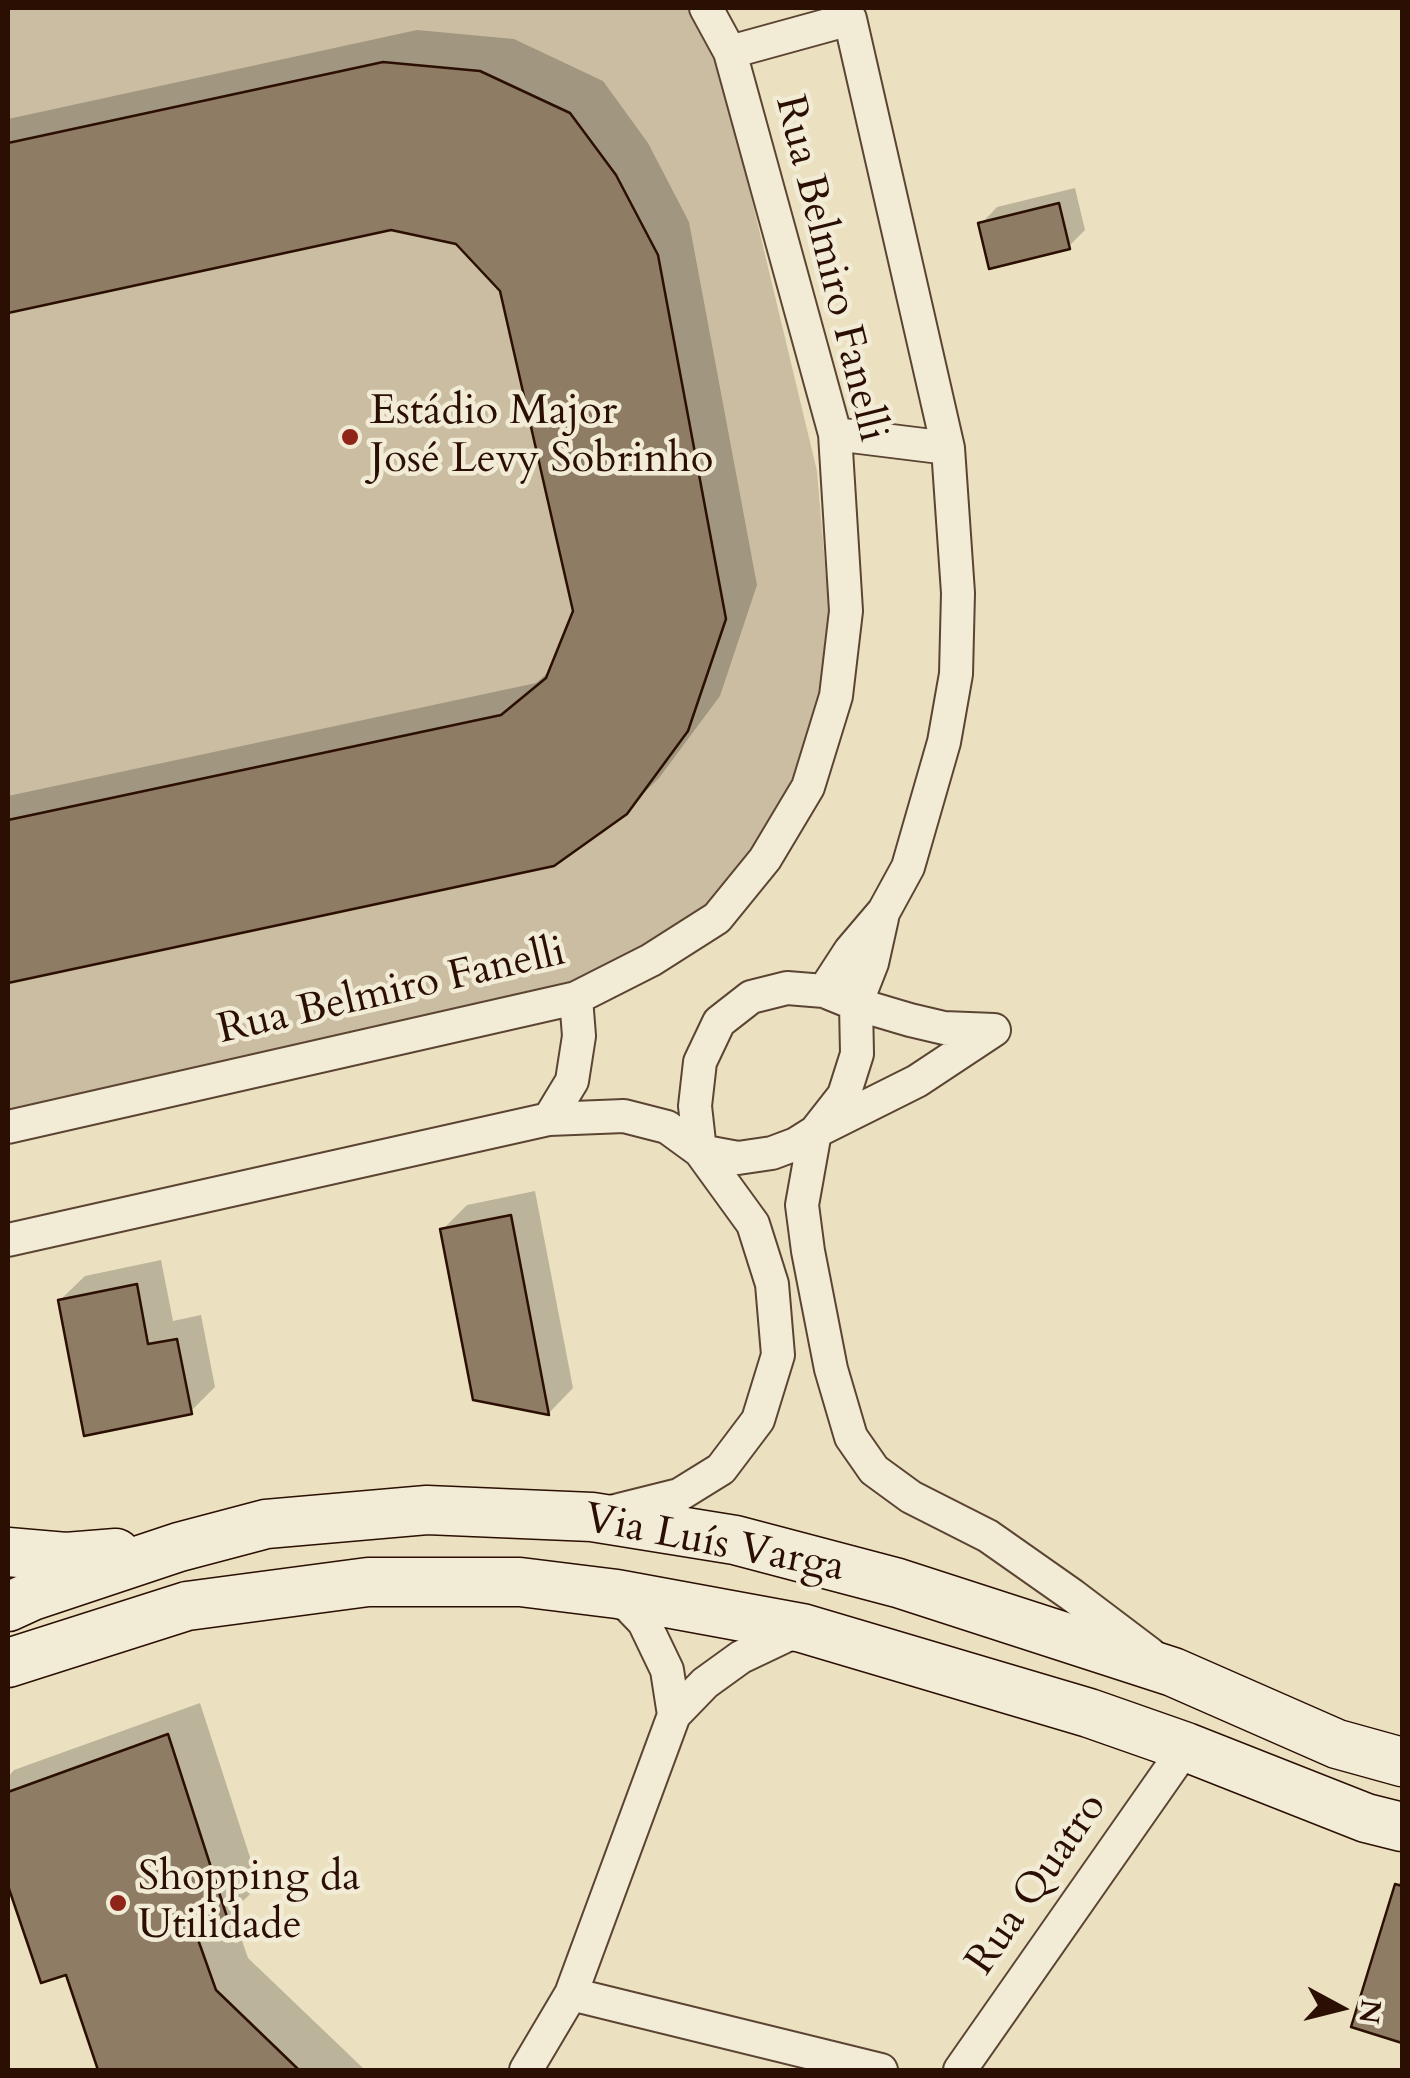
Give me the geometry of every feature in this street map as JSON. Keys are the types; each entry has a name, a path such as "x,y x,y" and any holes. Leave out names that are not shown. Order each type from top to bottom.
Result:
{"main road":[{"name":"Via Luís Varga","path":"8,1606 179,1547 266,1524 427,1510 592,1517 736,1540 898,1584 1173,1672 1336,1744 1402,1762"},
{"path":"8,1552 66,1557 179,1547"},
{"name":"Via Luís Varga","path":"8,1663 187,1606 368,1582 520,1582 617,1594 802,1628 1089,1713 1366,1818 1402,1827"}],"street":[{"name":"Rua Belmiro Fanelli","path":"8,1127 576,998 650,960 718,918 765,859 808,787 836,696 846,611 834,434 730,52 706,8"},
{"name":"Rua Belmiro Fanelli","path":"824,991 850,951 884,911 908,867 944,742 956,674 958,594 948,448 847,13"},
{"path":"730,52 847,13"},
{"path":"834,434 948,448"},
{"name":"Rua Belmiro Fanelli","path":"856,1004 872,963 884,911"},
{"path":"787,988 824,991 944,1028 994,1030 917,1081 796,1144 772,1153 738,1158 700,1151 695,1106 700,1062 719,1022 751,997 787,988"},
{"path":"549,1119 572,1081 580,1036 576,998"},
{"path":"856,1004 857,1054 844,1095 815,1132 802,1205 832,1369 851,1437 874,1470 911,1497 988,1536 1173,1672"},
{"path":"8,1240 549,1119 624,1116 667,1126 700,1151 752,1224 772,1284 778,1355 758,1420 721,1469 679,1496 592,1517"},
{"path":"617,1594 644,1622 668,1670 674,1715"},
{"path":"526,2070 571,1994 674,1715 705,1684 741,1657 802,1628"},
{"name":"Rua Quatro","path":"960,2070 1186,1747"},
{"path":"571,1994 880,2070"}],"shaded area":[{"name":"Estádio Major José Levy Sobrinho","path":"8,8 691,8 718,59 817,471 830,623 829,686 804,778 713,907 574,985 8,1117"}],"building":[{"path":"383,62 480,71 570,113 616,175 658,255 726,619 688,731 627,814 554,866 8,983 8,820 501,715 546,678 573,611 500,291 456,244 391,230 8,313 8,143"},
{"path":"1059,203 1070,249 989,269 978,223"},
{"path":"511,1215 549,1415 473,1400 440,1229"},
{"path":"137,1284 148,1344 177,1339 192,1414 84,1436 58,1300"},
{"name":"Shopping da Utilidade","path":"168,1734 228,1920 195,1931 216,1990 299,2070 98,2070 66,1975 41,1983 8,1886 8,1792"},
{"path":"1395,1884 1402,1886 1402,2043 1351,2027"}],"place":[{"name":"Estádio Major José Levy Sobrinho","path":"350,437"},
{"name":"Shopping da Utilidade","path":"118,1903"}]}
